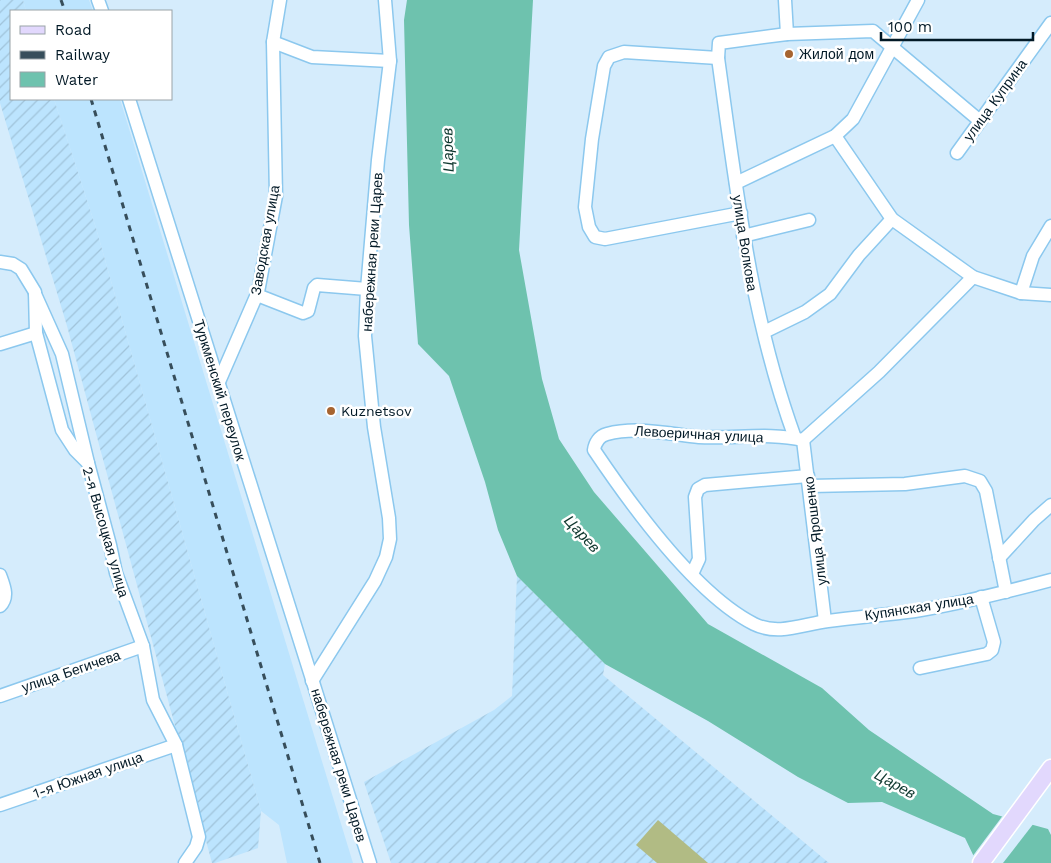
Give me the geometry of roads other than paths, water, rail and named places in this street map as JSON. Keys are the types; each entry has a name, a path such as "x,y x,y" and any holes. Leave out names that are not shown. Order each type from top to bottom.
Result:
{"main road":[{"path":"981,863 1051,768"}],"street":[{"name":"Заводская улица","path":"218,384 257,295 276,196 273,42 280,0"},
{"name":"набережная реки Царев","path":"370,863 312,681 374,581 386,557 390,539 389,518 374,427 365,336 367,288 390,61 385,0"},
{"path":"785,0 788,34 873,31 892,45 980,121"},
{"path":"736,183 835,136 853,119 918,0"},
{"name":"улица Куприна","path":"957,153 1051,23"},
{"name":"улица Волкова","path":"788,34 719,43 718,58 743,236 753,290 776,385 799,439"},
{"path":"273,42 312,57 390,61"},
{"path":"718,58 624,52 609,57 604,66 592,139 585,207 589,227 595,237 605,239 741,213"},
{"name":"Туркменский переулок","path":"129,100 312,681"},
{"path":"835,136 892,219 973,278 1022,293 1051,296"},
{"path":"764,332 805,312 830,294 859,255 892,219"},
{"path":"743,236 809,220"},
{"path":"1022,293 1033,256 1051,226"},
{"name":"2-я Высоцкая улица","path":"6,263 21,269 34,292 36,333 62,430 75,450 88,463 116,573 143,646 153,700 176,745 199,837 185,863"},
{"path":"799,439 879,372 973,278"},
{"path":"257,295 304,314 308,311 314,288 318,285 367,288"},
{"path":"34,292 44,310 62,354 88,463"},
{"path":"0,344 36,333"},
{"name":"Левоеричная улица","path":"787,630 756,625 715,598 668,547 594,450 596,442 605,434 647,430 700,437 799,439"},
{"name":"улица Ярошенко","path":"799,439 809,481 825,621"},
{"path":"692,574 699,559 695,497 698,489 705,485 809,481 905,484 965,476 980,480 986,491 1006,592"},
{"path":"999,558 1034,520 1051,505"},
{"path":"0,575 6,592 3,603 0,606"},
{"name":"Купянская улица","path":"787,630 825,621 915,611 1006,592 1051,580"},
{"path":"920,668 987,654 992,650 994,642 981,597"},
{"name":"улица Бегичева","path":"0,696 143,646"},
{"name":"1-я Южная улица","path":"0,805 176,745"}],"water":[{"name":"Царев","path":"407,0 533,0 519,250 542,379 559,439 594,492 708,624 822,688 869,730 993,814 1048,829 1051,835 1051,863 977,863 965,838 882,802 848,803 798,777 708,721 605,664 517,576 498,530 485,482 449,376 418,344 409,225 404,20"}],"railway":[{"path":"61,0 65,10"},
{"path":"91,100 320,863"}],"place":[{"name":"Жилой дом","path":"789,54"},
{"name":"Kuznetsov","path":"331,411"}]}
